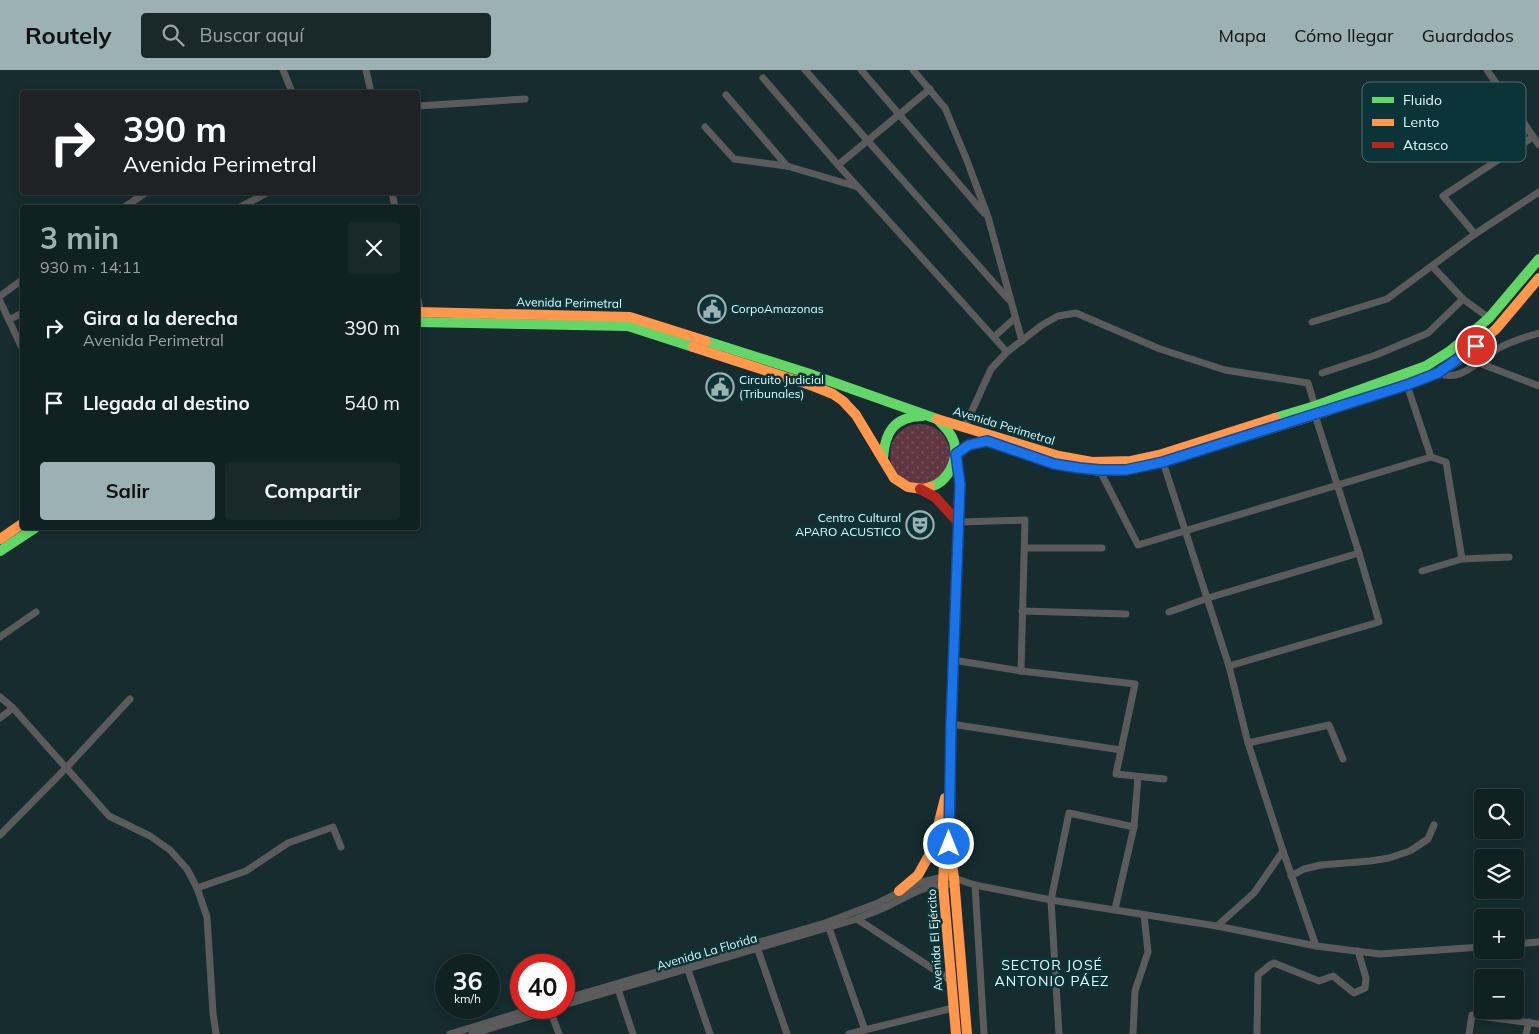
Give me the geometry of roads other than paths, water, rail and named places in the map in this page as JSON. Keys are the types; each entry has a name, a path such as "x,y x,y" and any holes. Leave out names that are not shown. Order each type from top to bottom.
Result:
{"main road":[{"name":"Avenida Perimetral","path":"956,455 969,445 987,441 1054,464 1100,470 1126,470 1163,462 1315,410 1426,366 1450,351 1489,318 1539,258"},
{"name":"Avenida Perimetral","path":"420,317 630,317 807,372 927,416 1059,456 1092,462 1131,461 1160,455 1407,385 1438,373 1466,355 1496,329 1539,278"},
{"name":"Avenida Perimetral","path":"420,317 628,326 829,391 849,406 883,458"},
{"path":"920,489 933,486 944,479 952,469 956,455 955,441 949,429 939,421 927,416 915,415 904,418 894,425 887,435 883,446 883,458 887,470 896,480 907,487 920,489 935,497 958,522"},
{"name":"Avenida El Ejército","path":"956,455 960,484 951,724 949,844 955,882 967,1034"},
{"path":"0,539 20,525"},
{"path":"0,551 32,530"},
{"path":"899,891 918,875 932,850 950,780"},
{"name":"Avenida El Ejército","path":"949,844 944,863 943,881 956,1034"}],"street":[{"path":"283,70 291,90"},
{"path":"366,70 371,90"},
{"path":"805,70 1009,300"},
{"path":"861,70 988,217"},
{"path":"913,70 945,108 966,158 988,217 1009,300 1022,341"},
{"path":"1487,70 1495,82"},
{"path":"763,78 838,165 1007,352"},
{"path":"838,165 930,89"},
{"path":"726,95 787,166"},
{"path":"420,106 525,99"},
{"path":"704,127 734,159 787,166 858,187"},
{"path":"1526,127 1539,146"},
{"path":"1526,142 1533,137"},
{"path":"1475,234 1443,196 1495,162"},
{"path":"1312,322 1388,298 1475,234 1539,192"},
{"path":"128,205 141,195"},
{"path":"244,205 263,195"},
{"path":"135,199 138,205"},
{"path":"1432,266 1463,299 1489,318"},
{"path":"0,296 20,281"},
{"path":"1322,373 1376,355 1428,333 1463,299"},
{"path":"0,301 20,344"},
{"path":"965,426 991,369 1007,352 1058,316 1076,313 1160,349 1225,370 1308,383 1379,622 1229,666"},
{"path":"9,320 20,314"},
{"path":"994,337 1015,318"},
{"path":"1426,366 1450,377 1480,364 1498,349 1515,340 1538,335"},
{"path":"1480,364 1539,386"},
{"path":"1407,385 1431,457"},
{"path":"1100,470 1138,545 1431,457 1446,462 1462,559"},
{"path":"1163,462 1229,666 1248,743 1282,851 1316,946"},
{"path":"958,522 1025,520 1022,671"},
{"path":"1025,548 1102,548"},
{"path":"1169,612 1208,598 1359,553"},
{"path":"1422,570 1462,559 1509,557"},
{"path":"1022,611 1126,614"},
{"path":"0,637 36,612"},
{"path":"953,660 1022,671 1135,684 1116,774 1164,779"},
{"path":"0,697 13,708 109,816 150,836 170,850 187,868 197,888 207,916 216,1034"},
{"path":"0,835 130,699"},
{"path":"0,718 13,708"},
{"path":"951,724 1121,750"},
{"path":"1248,743 1329,726 1343,759"},
{"path":"1114,909 1134,826 1138,777"},
{"path":"1059,1034 1051,900 1069,813 1134,826"},
{"path":"1291,876 1304,869 1321,865 1370,861 1410,852 1428,839 1434,825"},
{"path":"197,888 246,871 288,843 333,826 342,847"},
{"path":"1217,926 1254,893 1282,851"},
{"path":"575,996 825,923 878,903 918,882 943,881 975,885 1051,900 1217,926 1316,946 1380,954 1474,947"},
{"name":"Avenida La Florida","path":"575,1002 857,920 890,905 916,890 943,881"},
{"path":"975,885 984,1034"},
{"path":"1133,1034 1135,991 1148,952 1144,915"},
{"path":"857,920 950,980"},
{"path":"830,928 865,1030"},
{"path":"1524,943 1539,942"},
{"path":"758,950 787,1034"},
{"path":"1257,1034 1258,975 1270,965 1274,963 1319,981 1333,976 1354,992 1365,988 1366,978 1358,951"},
{"path":"688,970 710,1034"},
{"path":"618,989 633,1034"},
{"path":"849,1034 953,1008"},
{"path":"1469,1034 1472,1015 1539,1024"},
{"path":"450,1034 510,1016"},
{"path":"472,1034 521,1019"},
{"path":"556,1019 559,1034"},
{"path":"1526,1034 1529,1022"}],"place":[{"name":"CorpoAmazonas","path":"712,309"},
{"name":"Circuito Judicial (Tribunales)","path":"720,387"},
{"name":"Centro Cultural APARO ACUSTICO","path":"920,525"}],"district":[{"name":"SECTOR JOSÉ ANTONIO PÁEZ","path":"1052,974"}]}
